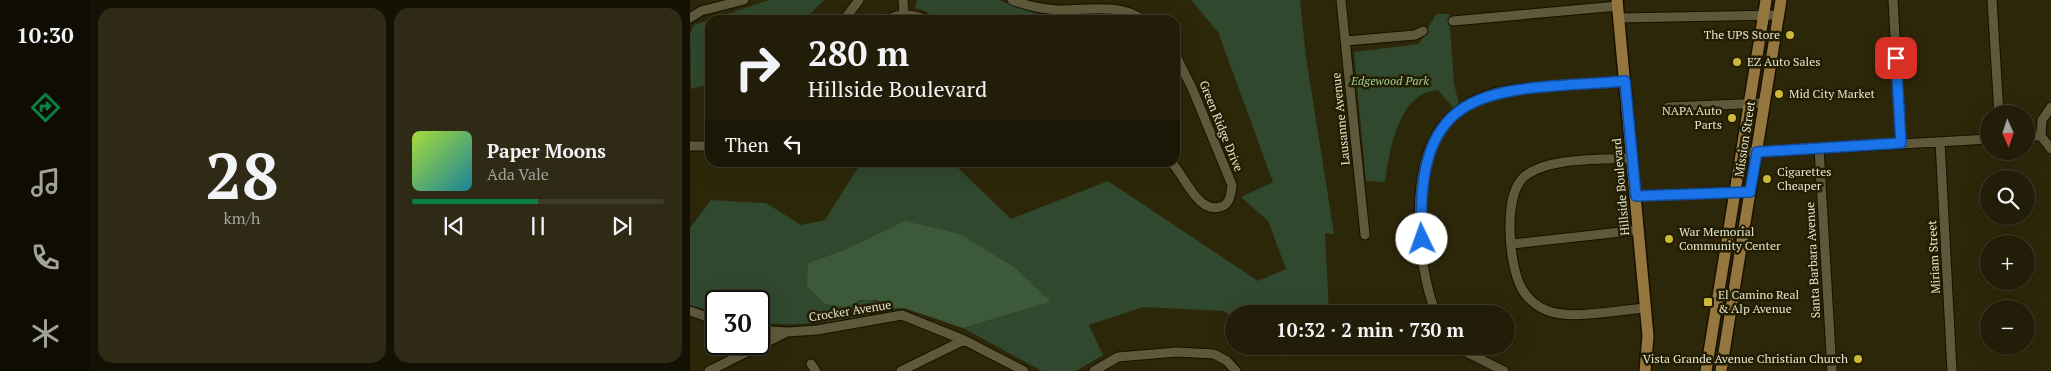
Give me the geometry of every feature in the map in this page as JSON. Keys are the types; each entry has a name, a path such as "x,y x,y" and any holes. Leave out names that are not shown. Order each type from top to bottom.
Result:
{"main road":[{"name":"Mission Street","path":"1706,371 1766,0"},
{"name":"Mission Street","path":"1721,371 1781,0"},
{"name":"Hillside Boulevard","path":"1617,3 1646,308 1648,336 1645,371"}],"street":[{"path":"690,18 701,11 744,0"},
{"path":"848,15 859,0"},
{"path":"903,0 904,15"},
{"path":"1012,0 1027,6 1058,10 1115,9 1130,15"},
{"name":"Lausanne Avenue","path":"1341,0 1365,235"},
{"path":"1893,0 1901,143"},
{"path":"1992,0 1998,105"},
{"path":"1453,21 1617,3"},
{"path":"895,15 916,15"},
{"path":"1619,18 1779,15"},
{"path":"1346,41 1415,35 1423,31"},
{"name":"Green Ridge Drive","path":"1175,167 1199,202 1209,208 1222,207 1230,199 1232,185 1192,88 1180,64"},
{"path":"1433,305 1424,263 1420,202 1426,161 1440,130 1454,114 1469,103 1486,95 1520,89 1625,81"},
{"path":"1668,107 1765,103"},
{"path":"2051,107 2042,120 2041,136 2051,149"},
{"path":"2035,136 2041,136"},
{"path":"1741,153 1980,140"},
{"name":"Miriam Street","path":"1940,142 1952,371"},
{"path":"690,143 705,145"},
{"name":"Santa Barbara Avenue","path":"1818,148 1832,371"},
{"path":"1632,158 1545,166 1523,177 1514,193 1509,213 1516,273 1522,289 1531,301 1546,310 1564,314 1646,308"},
{"path":"1636,196 1750,192"},
{"path":"1512,244 1639,230"},
{"path":"690,311 705,316"},
{"name":"Crocker Avenue","path":"770,331 787,332 849,325 895,315 907,317 964,340 1024,371"},
{"path":"709,371 787,332"},
{"path":"901,371 964,340"},
{"path":"1094,371 1118,357 1176,352 1214,354 1227,361 1236,371"},
{"path":"1472,355 1504,371"}],"green space":[{"path":"769,0 824,0 809,15 724,15"},
{"path":"917,0 998,0 1040,15 931,15 926,11 915,8"},
{"path":"1191,0 1300,0 1306,57 1334,234 1325,233 1329,305 1225,305 1225,312 1143,307 1089,325 1103,355 1076,371 1042,371 963,328 1051,302 849,248 808,263 847,307 869,300 878,302 890,309 825,322 776,324 770,324 770,290 705,290 705,310 690,305 690,228 711,200 766,203 801,225 825,220 858,167 957,167 1011,219 1108,181 1258,281 1286,269 1268,221 1241,197 1273,182 1218,32"},
{"name":"Edgewood Park","path":"1436,14 1449,14 1454,83 1459,105 1455,110 1438,90 1424,94 1413,101 1405,112 1393,140 1385,182 1366,181 1354,52 1419,44"},
{"path":"705,21 705,85 691,89 690,34 694,25"},
{"path":"905,221 960,234 1014,267 1051,302 963,328 904,308 890,309 877,300 861,300 847,307 825,304 807,286 808,263 849,248"}],"place":[{"name":"The UPS Store","path":"1790,35"},
{"name":"EZ Auto Sales","path":"1737,62"},
{"name":"Mid City Market","path":"1779,94"},
{"name":"NAPA Auto Parts","path":"1732,118"},
{"name":"Cigarettes Cheaper","path":"1767,179"},
{"name":"War Memorial Community Center","path":"1669,239"},
{"name":"El Camino Real & Alp Avenue","path":"1708,302"},
{"name":"Vista Grande Avenue Christian Church","path":"1858,359"}],"route":[{"path":"1422,239 1420,202 1426,161 1431,148 1440,130 1454,114 1469,103 1486,95 1520,89 1625,81 1636,196 1750,192 1757,152 1901,143 1896,58"}]}
